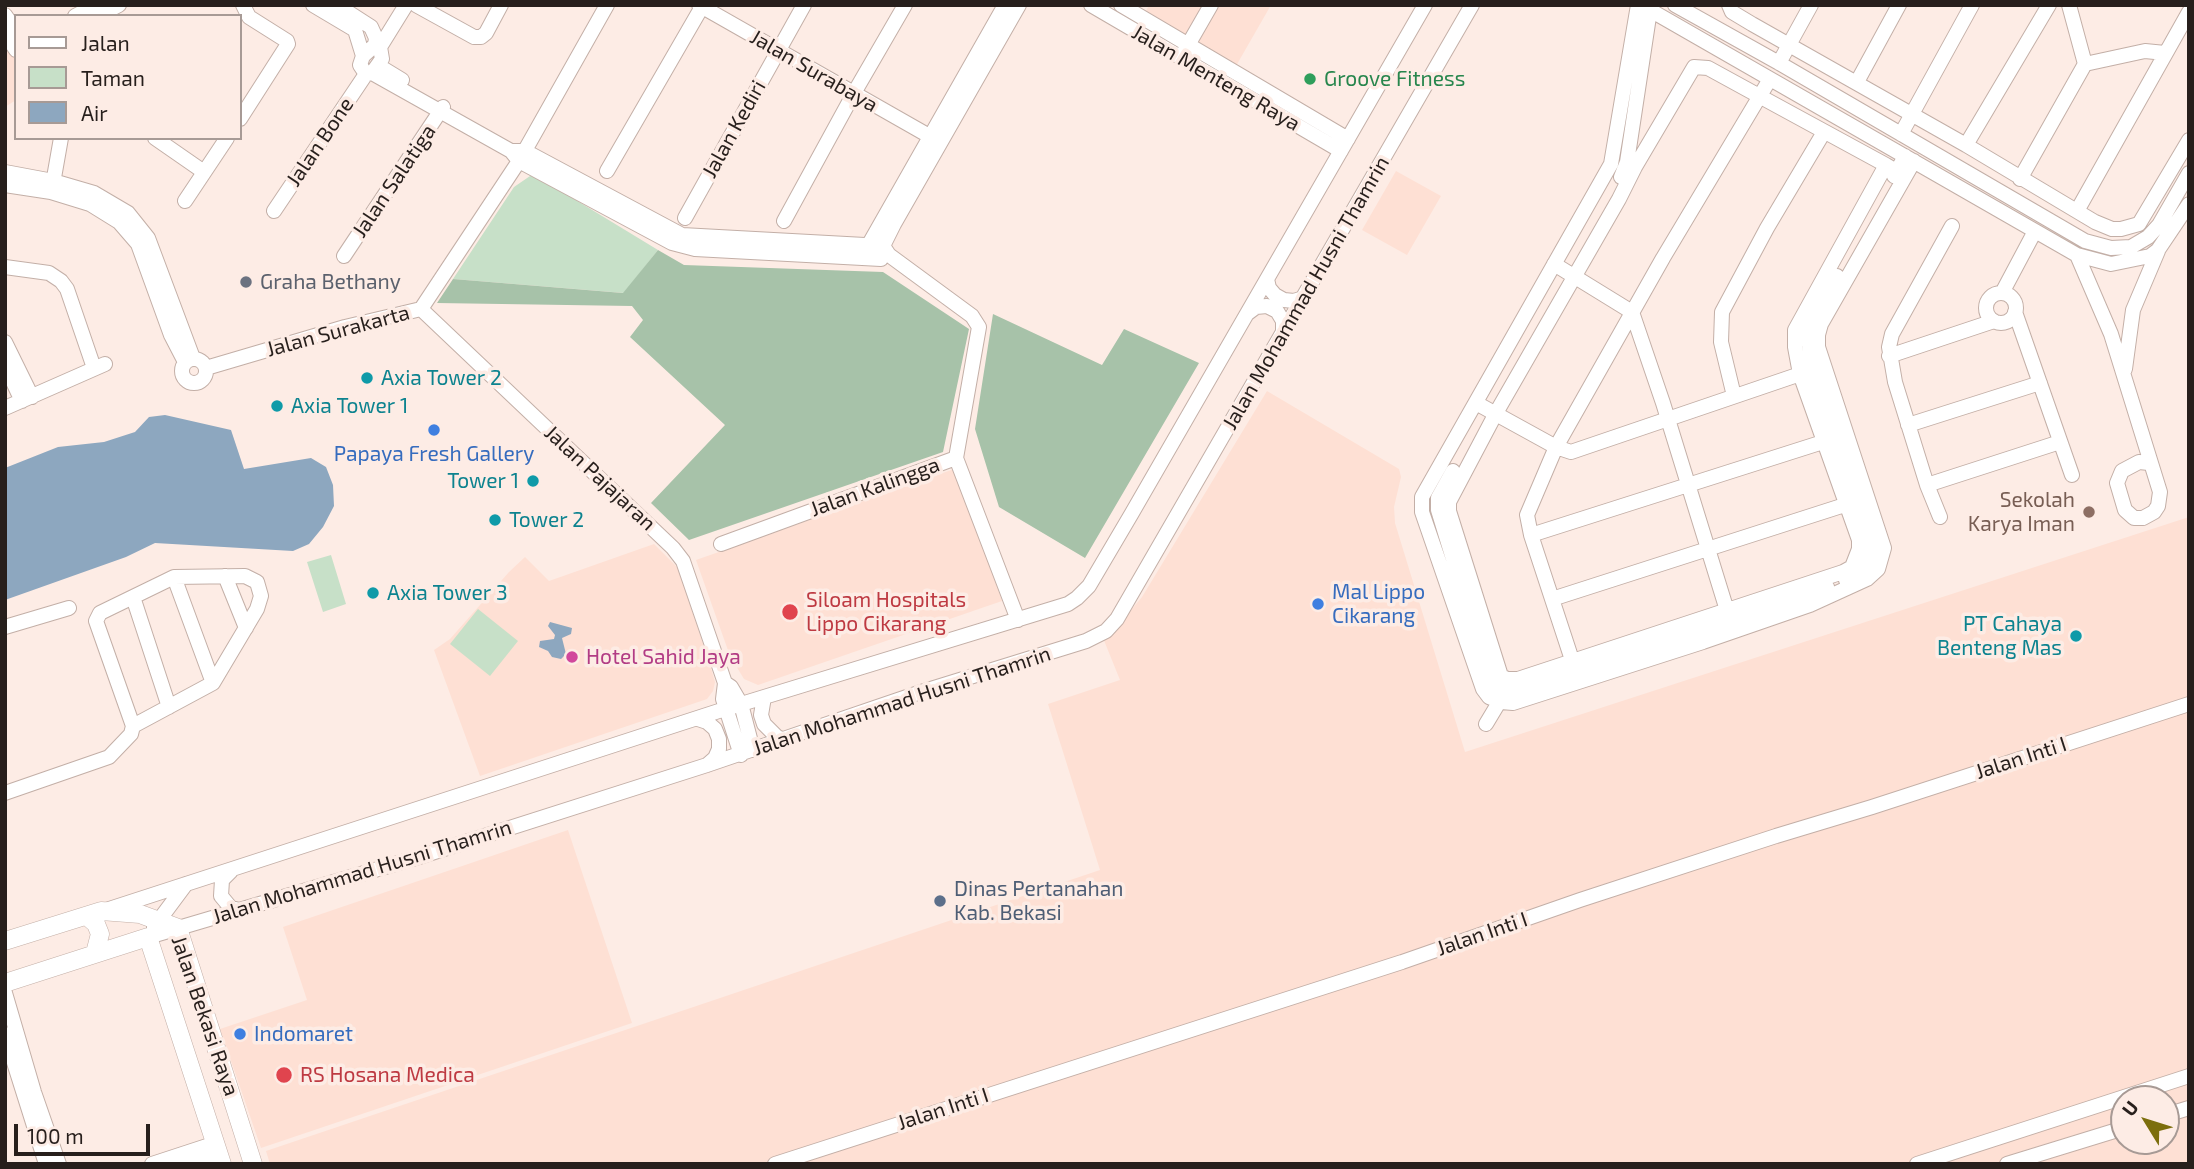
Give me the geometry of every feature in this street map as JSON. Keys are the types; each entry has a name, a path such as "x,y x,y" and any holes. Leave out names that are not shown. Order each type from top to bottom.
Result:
{"main road":[{"name":"Jalan Bekasi Raya","path":"94,914 121,911 158,920 177,928 253,1164"},
{"name":"Jalan Mohammad Husni Thamrin","path":"5,941 94,914"},
{"path":"94,914 100,934 95,953"},
{"name":"Jalan Bekasi Raya","path":"148,937 219,1153"},
{"name":"Jalan Mohammad Husni Thamrin","path":"5,983 148,937"},
{"path":"159,968 176,958 189,960"}],"street":[{"path":"79,14 96,5"},
{"path":"102,14 119,5"},
{"path":"313,5 355,30 363,56 360,65 683,247 880,253 1005,5"},
{"path":"337,5 371,27 383,59 372,71"},
{"path":"363,56 377,46 406,5"},
{"path":"416,5 474,37 481,37 486,33 501,5"},
{"name":"Jalan Surakarta","path":"206,368 345,327 421,309 607,5"},
{"name":"Jalan Kediri","path":"685,218 804,5"},
{"path":"784,221 853,93 905,5"},
{"path":"935,140 1019,5"},
{"name":"Jalan Menteng Raya","path":"1121,5 1185,51"},
{"path":"1185,51 1212,5"},
{"name":"Jalan Mohammad Husni Thamrin","path":"94,914 741,704 1068,604 1089,586 1425,5"},
{"name":"Jalan Mohammad Husni Thamrin","path":"148,937 240,911 707,765 918,693 1086,641 1105,631 1117,619 1472,5"},
{"path":"1675,5 2085,241 2111,248 2130,247 2148,237 2159,225 2189,173"},
{"path":"1729,5 1732,12 1966,145 2020,179 2112,229 2139,224 2189,140"},
{"path":"1779,63 1811,5"},
{"path":"1857,82 1899,5"},
{"path":"1901,134 1972,5"},
{"path":"1966,145 2049,5"},
{"path":"2020,179 2085,64 2068,5"},
{"path":"607,172 701,6"},
{"name":"Jalan Surabaya","path":"701,6 935,140"},
{"path":"1643,7 2077,256 2111,264 2143,259 2158,250"},
{"path":"1629,170 1643,7"},
{"path":"1643,7 1611,164 1554,264 1487,408 1438,498 1438,510 1491,683 1504,691 1513,703 1663,648 1867,579 1878,569 1884,548 1813,370 1820,326 1896,171"},
{"name":"Jalan Menteng Raya","path":"1101,8 1185,51 1344,145"},
{"path":"2077,211 2189,12"},
{"path":"242,116 288,44 286,40 244,14"},
{"path":"5,15 13,41"},
{"path":"2085,64 2145,51 2165,53"},
{"path":"1487,408 1572,274 1629,170 1694,67 1708,68 1896,171"},
{"name":"Jalan Bone","path":"274,211 372,71"},
{"path":"1790,90 1800,75"},
{"path":"1574,666 1531,535 1527,515 1556,447 1632,312 1770,79"},
{"name":"Jalan Salatiga","path":"344,256 445,111"},
{"path":"1734,396 1721,342 1722,312 1766,228 1824,132"},
{"path":"52,186 61,140"},
{"path":"158,140 204,172"},
{"path":"185,201 226,140"},
{"path":"1574,666 1663,648 1729,615 1808,600 1860,572 1870,555 1872,539 1851,503 1823,442 1808,328 1819,297 1896,171 1909,158"},
{"path":"5,172 52,186 94,193 128,213 148,237 189,360"},
{"path":"1968,192 1976,178"},
{"path":"5,185 52,186"},
{"path":"2124,374 2133,310 2158,250 2189,204"},
{"path":"2146,215 2159,225"},
{"path":"1940,517 1927,485 1889,356 1892,334 1952,226"},
{"path":"1994,321 1989,316 1987,303 1990,298 2006,294 2040,234"},
{"path":"1819,297 1864,239"},
{"name":"Jalan Kalingga","path":"721,544 956,458 979,327 972,316 880,253"},
{"path":"2077,256 2111,334 2144,435 2150,464"},
{"path":"1554,264 1632,312 1729,615"},
{"path":"5,267 49,273 61,281 100,366 5,408"},
{"path":"5,278 15,277 24,270"},
{"path":"1267,278 1269,288 1284,300 1303,298"},
{"path":"2006,294 2015,303 2015,312 2072,475"},
{"path":"1247,314 1256,307 1267,306 1277,311 1283,321 1283,333"},
{"name":"Jalan Pajajaran","path":"421,309 673,548 683,561 725,683 723,690 726,709 747,752"},
{"path":"1889,356 1994,321 2006,322 2015,312"},
{"path":"5,342 27,399"},
{"path":"189,360 201,361 206,368 205,377 198,383 190,383 183,378 181,369 189,360"},
{"path":"5,365 27,399"},
{"path":"1487,408 1556,447 1571,452 1813,370"},
{"path":"1908,425 2040,383"},
{"path":"1531,535 1823,442"},
{"path":"1927,485 2060,442"},
{"path":"956,458 1018,620"},
{"path":"1504,691 1520,689 1574,666 1729,615 1852,567 1859,550 1859,540 1851,503 1851,469"},
{"path":"1552,599 1851,503"},
{"path":"225,576 246,628"},
{"path":"174,577 214,683"},
{"path":"5,793 109,757 131,734 133,726 96,621 100,613 174,577 251,578 261,589 257,609 214,683 133,726"},
{"path":"133,597 169,707"},
{"path":"5,627 69,608"},
{"name":"Jalan Pajajaran","path":"725,683 731,687 741,704 747,752"},
{"path":"1486,724 1504,691"},
{"path":"764,697 761,715 764,724 776,737 785,740"},
{"name":"Jalan Inti I","path":"775,1164 1402,962 1763,840 2189,704"},
{"path":"698,719 715,729 719,739 715,758 707,765"},
{"path":"234,869 227,873 219,888 225,903 240,911"},
{"name":"Jalan Bekasi Raya","path":"148,937 186,884"},
{"path":"5,993 42,1133 46,1164"},
{"path":"5,1034 42,1133 59,1164"},
{"path":"1917,1164 2189,1076"},
{"path":"2007,1164 2110,1132"},
{"path":"152,1164 219,1153"},
{"path":"188,1164 219,1153"}],"shaded area":[{"path":"1149,5 1271,5 1236,66 1146,11"},
{"path":"5,43 14,56 14,101 5,107"},
{"path":"1396,171 1441,196 1407,255 1362,230"},
{"path":"1267,391 1399,469 1401,477 1394,507 1395,523 1465,752 2189,517 2189,1164 270,1164 266,1151 1100,870 1048,704 1120,680 1103,638 1115,629 1142,597"},
{"path":"957,468 1002,601 758,685 744,679 730,656 696,560"},
{"name":"Hotel Sahid Jaya","path":"654,544 678,568 715,682 707,699 480,776 434,650 450,639 525,557 549,581"},
{"path":"568,830 632,1023 261,1148 220,1029 307,1000 283,927"}],"green space":[{"path":"533,174 658,250 624,293 453,279 514,187"},
{"path":"658,250 684,265 883,272 969,329 943,452 689,540 651,503 725,425 630,337 643,320 632,306 437,303 453,279 623,293"},
{"path":"993,314 1102,365 1124,329 1199,363 1085,558 999,507 975,429"},
{"path":"331,555 346,604 323,612 307,562"},
{"path":"478,609 518,641 490,676 450,644"}],"water":[{"path":"165,415 231,430 244,469 311,458 326,467 333,485 334,506 323,527 309,544 293,551 155,543 126,557 5,600 5,468 58,447 104,442 135,432 149,417"},
{"path":"550,622 572,628 571,634 562,638 566,654 561,659 552,657 548,651 539,647 540,641 554,639 555,635 548,626"}],"place":[{"name":"Groove Fitness","path":"1310,79"},
{"name":"Graha Bethany","path":"246,282"},
{"name":"Axia Tower 2","path":"367,378"},
{"name":"Axia Tower 1","path":"277,406"},
{"name":"Papaya Fresh Gallery","path":"434,430"},
{"name":"Tower 1","path":"533,481"},
{"name":"Sekolah Karya Iman","path":"2089,512"},
{"name":"Tower 2","path":"495,520"},
{"name":"Axia Tower 3","path":"373,593"},
{"name":"Mal Lippo Cikarang","path":"1318,604"},
{"name":"Siloam Hospitals Lippo Cikarang","path":"790,612"},
{"name":"PT Cahaya Benteng Mas","path":"2076,636"},
{"name":"Hotel Sahid Jaya","path":"572,657"},
{"name":"Dinas Pertanahan Kab. Bekasi","path":"940,901"},
{"name":"Indomaret","path":"240,1034"},
{"name":"RS Hosana Medica","path":"284,1075"}]}
